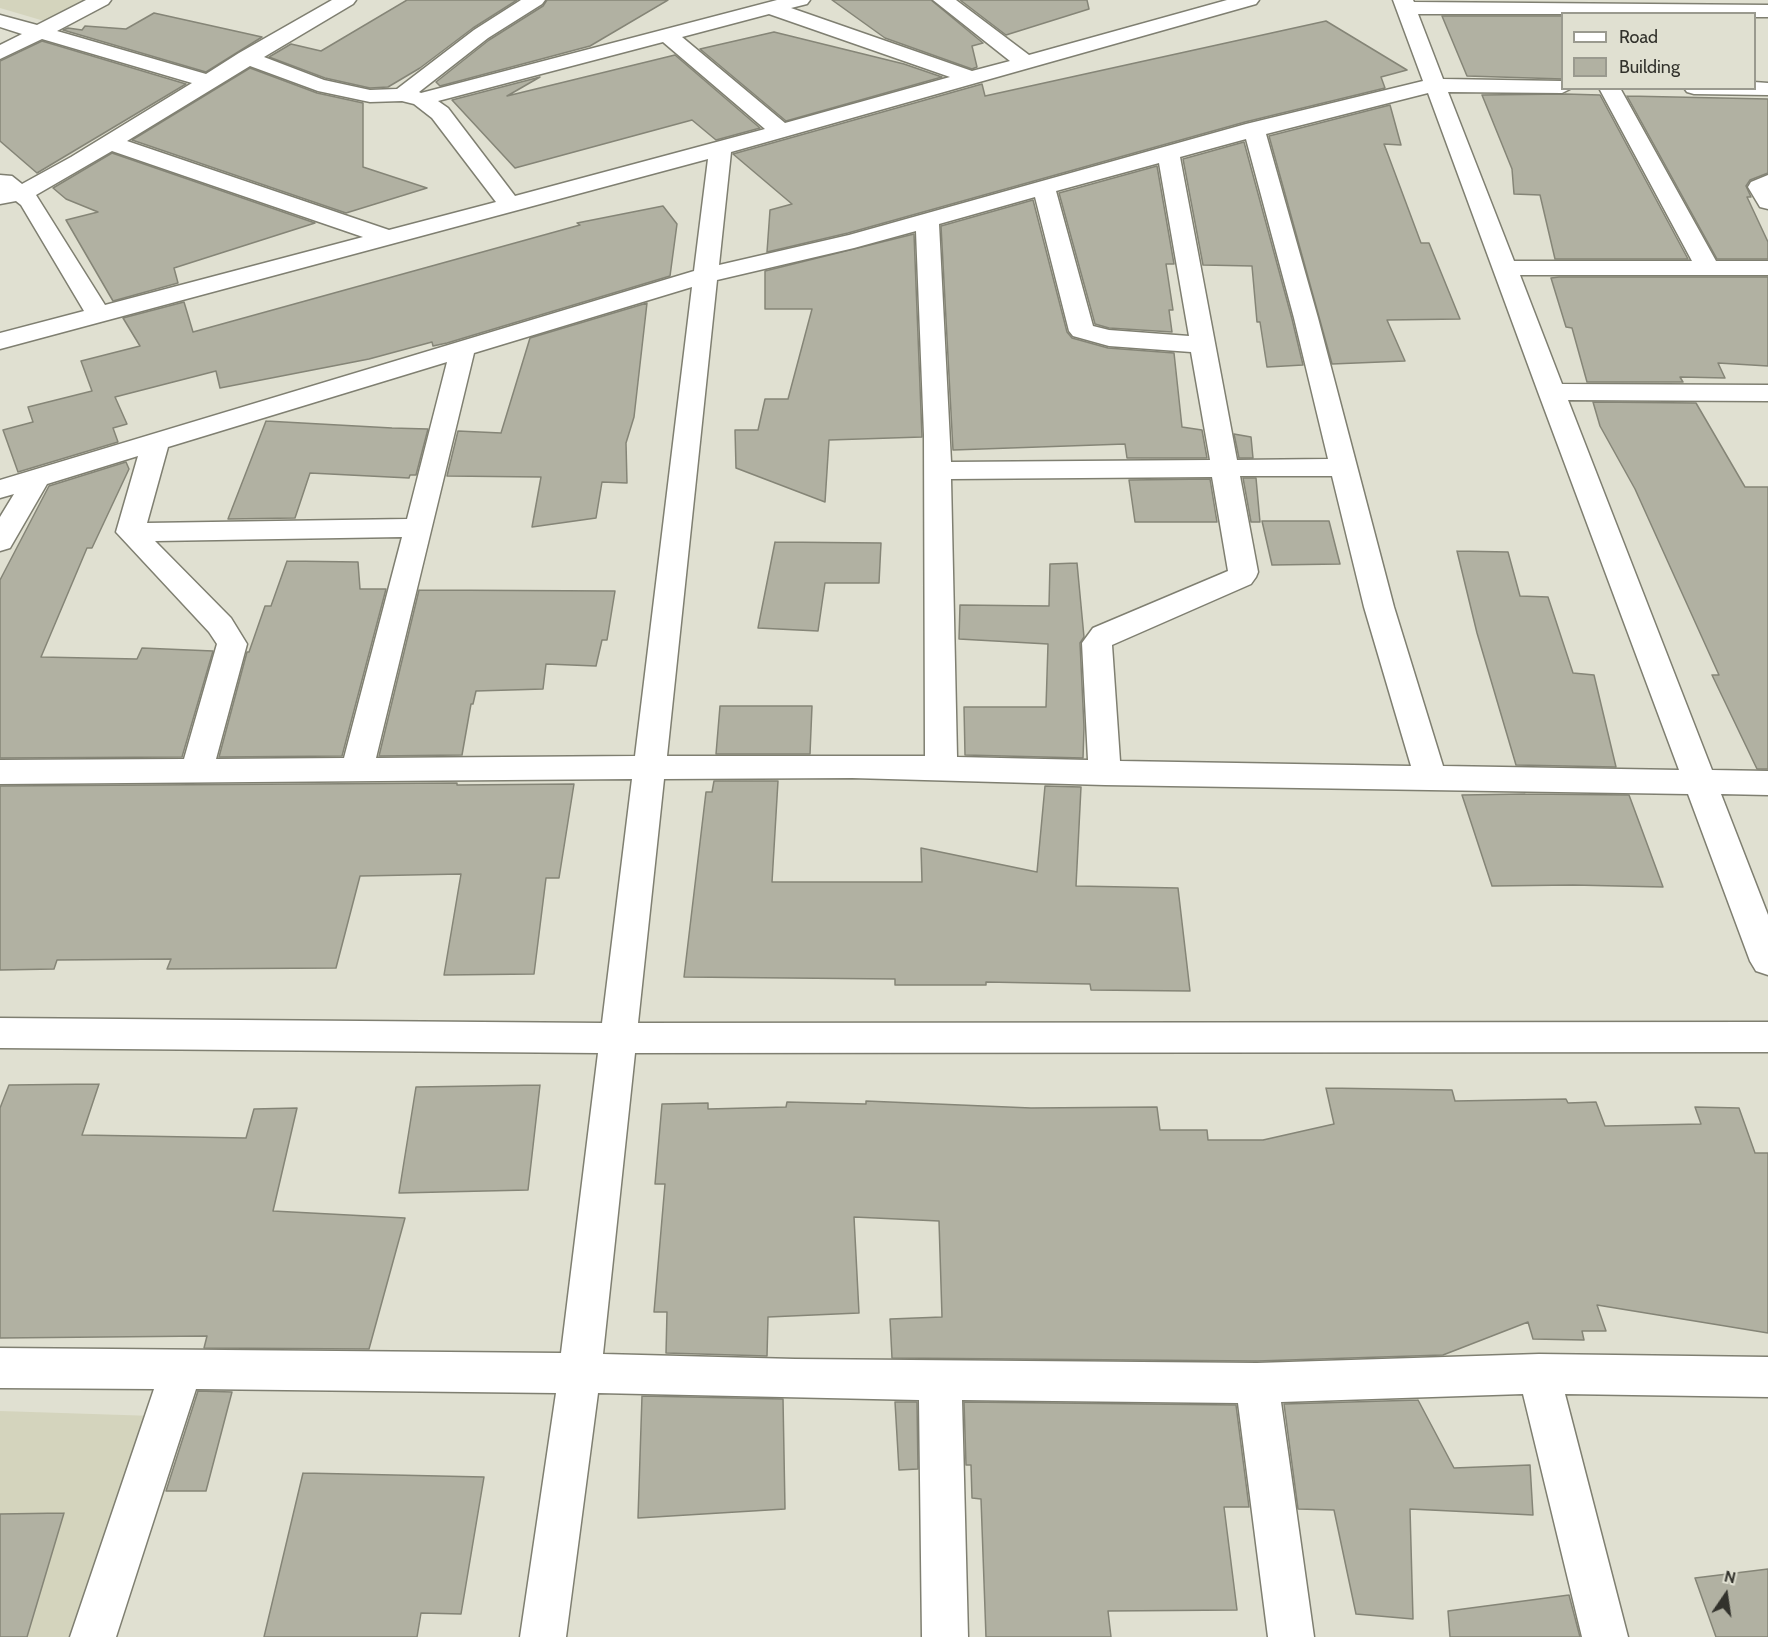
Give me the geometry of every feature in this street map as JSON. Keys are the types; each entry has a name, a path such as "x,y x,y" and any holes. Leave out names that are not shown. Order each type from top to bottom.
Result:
{"street":[{"path":"0,53 101,0"},
{"path":"10,195 110,144 246,57 346,0"},
{"path":"412,97 481,34 535,0"},
{"path":"711,0 738,16"},
{"path":"246,57 318,85 370,96 412,97 800,0"},
{"path":"943,0 1026,63"},
{"path":"0,341 720,148 1248,0"},
{"path":"1768,11 1685,5 1404,4 1768,961"},
{"path":"770,8 972,78"},
{"path":"0,21 208,81"},
{"path":"667,35 781,131"},
{"path":"0,489 706,275 854,241 1254,129 1394,93 1435,85 1561,87"},
{"path":"1610,90 1709,269"},
{"path":"412,97 440,113 510,205"},
{"path":"1254,129 1379,607 1430,777"},
{"path":"110,144 387,237"},
{"path":"543,1637 580,1373 720,148"},
{"path":"1105,773 1097,643 1104,635 1241,577 1243,572 1168,153"},
{"path":"0,179 10,195 30,201 98,314"},
{"path":"1768,182 1759,187 1768,202"},
{"path":"1044,188 1083,330 1098,336 1203,345"},
{"path":"927,220 938,471 941,768"},
{"path":"1504,268 1768,268"},
{"path":"357,769 462,350"},
{"path":"1551,392 1768,393"},
{"path":"130,532 156,442"},
{"path":"938,471 1343,467"},
{"path":"0,542 36,479"},
{"path":"130,532 418,528"},
{"path":"130,532 220,625 232,644 196,770"},
{"path":"0,772 852,766 1105,773 1698,780 1768,783"},
{"path":"0,1033 618,1038 1768,1037"},
{"path":"0,1368 580,1373 1257,1383 1539,1374 1768,1377"},
{"path":"93,1637 181,1370"},
{"path":"1539,1374 1605,1637"},
{"path":"940,1380 945,1637"},
{"path":"1257,1383 1291,1637"}],"shaded area":[{"path":"0,0 94,0 51,23 0,8"},
{"path":"0,1411 154,1416 87,1637 0,1637"}],"building":[{"path":"407,0 517,0 473,28 420,68 388,87 370,88 325,78 269,57 291,44 321,51"},
{"path":"547,0 668,0 590,46 440,86 436,82 489,40 543,6"},
{"path":"832,0 931,0 983,43 972,46 977,67 972,69 885,38"},
{"path":"960,0 1087,0 1089,9 1006,35"},
{"path":"154,13 262,37 206,72 63,30 68,28 82,30 85,26 126,29"},
{"path":"1442,16 1561,16 1561,79 1467,76"},
{"path":"1326,21 1407,70 1381,77 1385,88 1245,122 848,233 767,252 770,210 792,204 733,154 982,84 985,96"},
{"path":"774,32 904,64 942,77 786,121 700,49"},
{"path":"42,41 186,84 37,173 0,141 0,61"},
{"path":"675,55 760,128 716,140 692,120 515,168 452,100 540,77 507,96"},
{"path":"250,68 317,93 363,103 363,167 427,188 346,213 132,140"},
{"path":"1482,95 1600,95 1688,259 1555,259 1540,195 1514,194 1512,169"},
{"path":"1627,96 1768,99 1768,173 1750,180 1746,186 1751,197 1747,197 1768,242 1768,259 1717,259"},
{"path":"1390,105 1401,145 1384,144 1421,243 1429,243 1460,319 1387,320 1405,361 1332,364 1269,136"},
{"path":"1244,142 1303,365 1267,367 1260,322 1257,322 1252,266 1203,265 1183,159"},
{"path":"112,153 315,223 174,268 178,283 113,301 66,220 98,212 66,199 53,188"},
{"path":"1157,166 1174,264 1166,264 1173,310 1169,310 1172,332 1109,328 1095,324 1059,193"},
{"path":"1033,200 1067,332 1072,338 1108,348 1174,353 1182,427 1202,430 1207,458 1127,458 1125,444 953,450 941,226"},
{"path":"663,206 677,224 670,276 447,343 433,346 432,342 369,359 220,388 216,371 115,397 127,424 113,428 118,442 18,472 3,430 33,422 28,407 92,391 81,361 140,346 123,318 184,302 193,332 580,225 577,223"},
{"path":"914,234 922,437 829,440 825,502 736,468 735,430 758,430 765,399 788,399 812,309 765,309 765,271"},
{"path":"1768,277 1768,366 1718,363 1725,378 1680,377 1683,382 1587,382 1572,328 1566,327 1551,278"},
{"path":"647,303 634,417 626,443 627,483 602,482 596,518 532,527 541,477 447,476 458,431 501,433 530,338"},
{"path":"1593,402 1696,403 1745,487 1768,487 1768,769 1757,769 1712,675 1719,675 1635,489 1600,426"},
{"path":"266,421 428,429 416,475 410,475 409,478 310,473 295,518 228,519"},
{"path":"1234,434 1251,437 1253,458 1239,458"},
{"path":"126,462 129,469 92,548 87,548 41,657 137,659 142,648 213,651 182,757 0,758 0,580 49,486"},
{"path":"1243,478 1256,478 1260,522 1251,522"},
{"path":"1210,479 1217,522 1135,522 1129,480"},
{"path":"1262,521 1329,521 1340,564 1272,565"},
{"path":"775,542 881,543 879,583 825,583 818,631 758,628"},
{"path":"1457,551 1508,552 1520,596 1548,597 1573,673 1594,675 1616,767 1516,765 1477,633"},
{"path":"287,561 358,562 360,589 386,589 342,756 219,757 247,652 249,652 265,606 271,606"},
{"path":"1077,563 1084,637 1080,643 1084,727 1083,758 965,755 964,707 1046,707 1048,644 959,639 960,605 1049,606 1050,564"},
{"path":"419,590 615,591 607,640 602,640 596,666 546,664 543,689 476,691 473,704 471,704 462,755 379,756"},
{"path":"720,706 812,706 810,754 716,754"},
{"path":"714,781 778,781 772,882 922,882 921,848 1037,872 1045,786 1081,787 1076,886 1178,888 1190,991 1091,990 1090,984 986,982 986,985 895,985 895,979 684,977 706,792 712,792"},
{"path":"457,783 457,785 574,784 559,878 546,878 534,974 444,975 461,874 360,876 336,968 167,969 171,959 57,960 54,969 0,970 0,786"},
{"path":"1462,795 1629,795 1663,887 1492,886"},
{"path":"99,1084 82,1135 246,1138 254,1109 297,1108 273,1211 405,1218 369,1349 204,1348 207,1336 0,1338 0,1108 9,1085"},
{"path":"540,1085 528,1190 399,1193 416,1087"},
{"path":"1326,1088 1452,1090 1455,1101 1566,1099 1568,1103 1596,1102 1605,1126 1701,1124 1695,1107 1739,1108 1755,1153 1768,1153 1768,1333 1597,1305 1606,1331 1582,1331 1584,1340 1533,1339 1528,1322 1443,1355 1257,1361 892,1358 890,1319 942,1317 939,1221 854,1217 859,1313 768,1317 767,1356 666,1353 667,1312 654,1312 665,1184 655,1184 662,1104 708,1103 708,1109 786,1107 787,1102 866,1104 866,1101 1031,1108 1157,1107 1160,1130 1207,1130 1208,1140 1263,1140 1334,1124"},
{"path":"198,1391 232,1392 206,1491 166,1491"},
{"path":"642,1396 783,1399 785,1509 638,1518"},
{"path":"1418,1400 1454,1468 1530,1465 1533,1515 1410,1509 1413,1619 1356,1614 1334,1510 1298,1509 1284,1404"},
{"path":"895,1402 917,1402 918,1469 899,1470"},
{"path":"964,1402 1236,1405 1249,1507 1224,1507 1237,1610 1108,1611 1111,1637 986,1637 981,1499 972,1498 971,1465 966,1465"},
{"path":"303,1473 484,1477 461,1614 421,1613 417,1637 264,1637"},
{"path":"64,1513 27,1637 0,1637 0,1514"},
{"path":"1768,1569 1768,1637 1716,1637 1695,1578"},
{"path":"1569,1595 1580,1637 1450,1637 1448,1611"}]}
